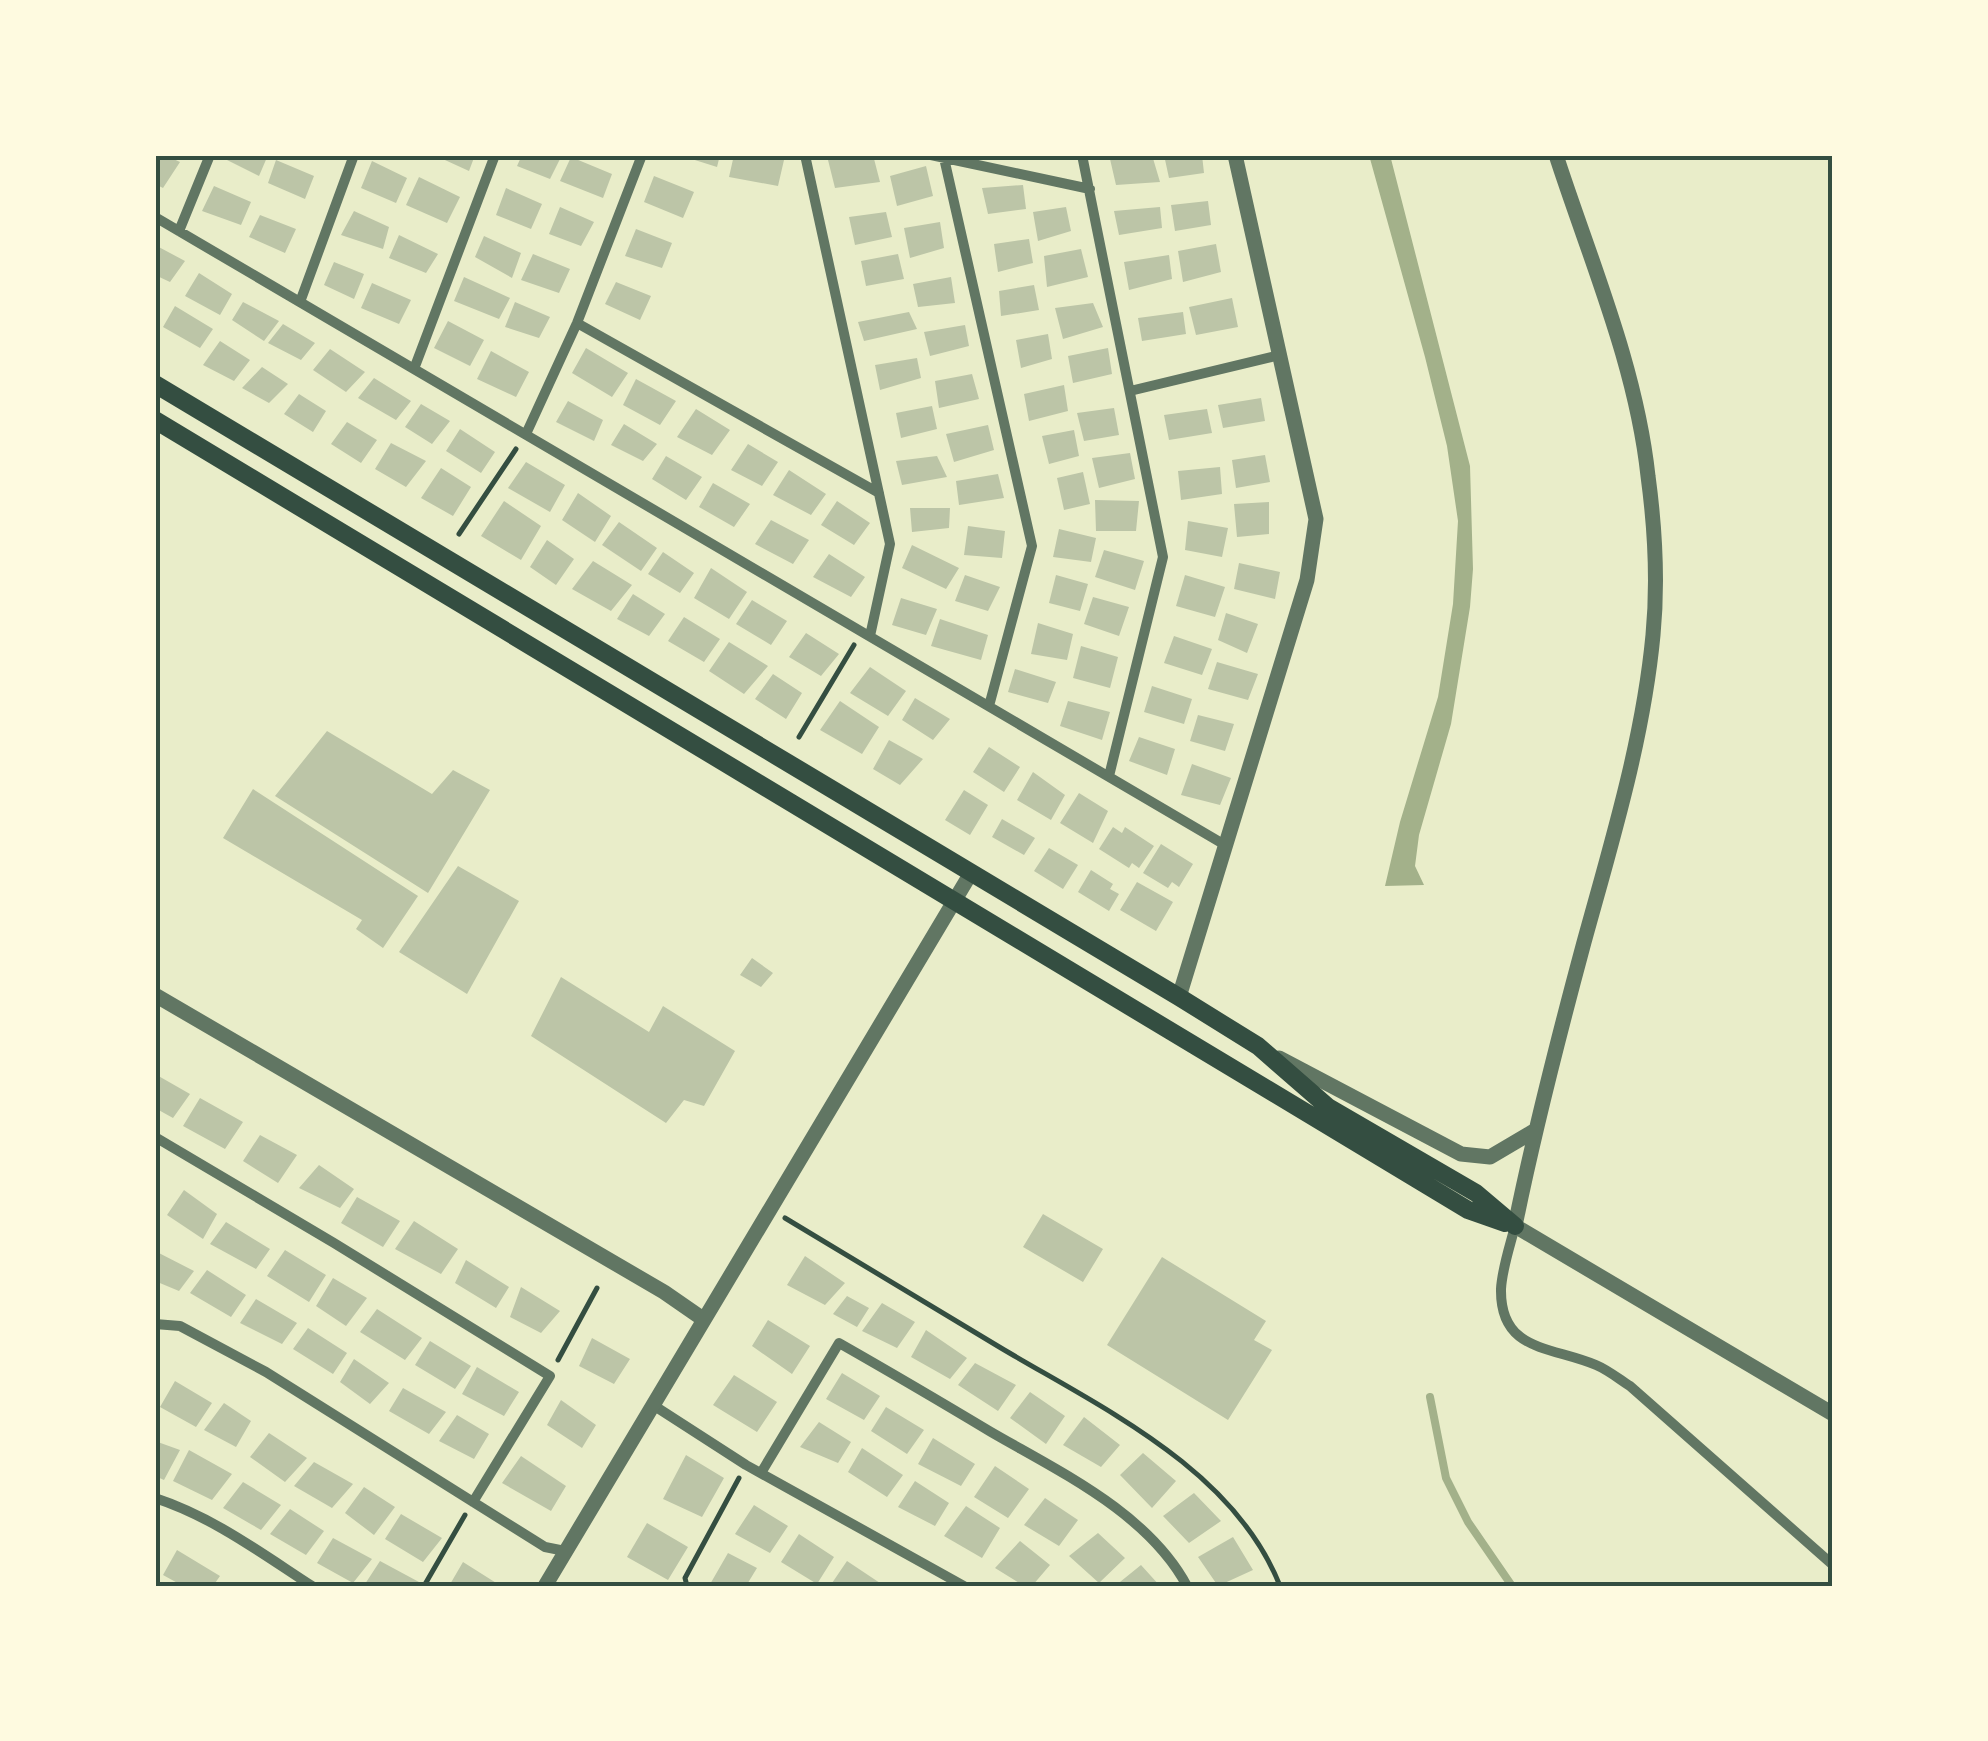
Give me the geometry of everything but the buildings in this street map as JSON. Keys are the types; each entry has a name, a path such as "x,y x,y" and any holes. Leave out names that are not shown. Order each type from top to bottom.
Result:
{"main road":[{"path":"155,384 1179,996 1258,1046 1328,1107 1476,1193 1515,1226"},
{"path":"155,420 1468,1210 1515,1226"}],"street":[{"path":"179,231 210,155"},
{"path":"300,302 354,155"},
{"path":"414,368 495,155"},
{"path":"526,434 577,323 642,155"},
{"path":"805,155 890,544 866,633"},
{"path":"931,155 1090,189"},
{"path":"1082,155 1164,557 1109,776"},
{"path":"1179,996 1307,580 1316,519 1235,155"},
{"path":"1556,155 1637,408 1648,474 1656,585 1646,688 1625,786 1534,1131 1501,1285 1506,1321 1516,1334 1538,1346 1598,1366 1630,1386 1833,1565"},
{"path":"944,158 1032,546 990,706"},
{"path":"155,217 1225,844"},
{"path":"577,323 879,494"},
{"path":"1130,391 1280,355"},
{"path":"545,1586 971,873"},
{"path":"155,995 647,1282 703,1319"},
{"path":"1258,1046 1461,1154 1490,1158 1534,1131"},
{"path":"155,1138 334,1242 550,1376 472,1502"},
{"path":"1515,1226 1833,1414"},
{"path":"155,1324 180,1326 266,1372 545,1548 565,1551"},
{"path":"761,1473 839,1343 1037,1458 1129,1517 1187,1586"},
{"path":"654,1405 746,1465 964,1586"},
{"path":"155,1498 186,1508 219,1526 312,1586"}],"path":[{"path":"458,534 526,434"},
{"path":"799,737 866,633"},
{"path":"770,1209 1160,1443 1223,1498 1272,1566 1280,1586"},
{"path":"550,1376 597,1288"},
{"path":"687,1586 685,1578 746,1465"},
{"path":"424,1586 472,1502"}],"shaded area":[{"path":"1369,155 1390,155 1470,466 1470,607 1451,724 1419,835 1415,866 1424,885 1385,886 1438,697 1453,604 1458,521 1447,446"}],"waterway":[{"path":"1430,1397 1446,1478 1468,1522 1512,1586"}]}
